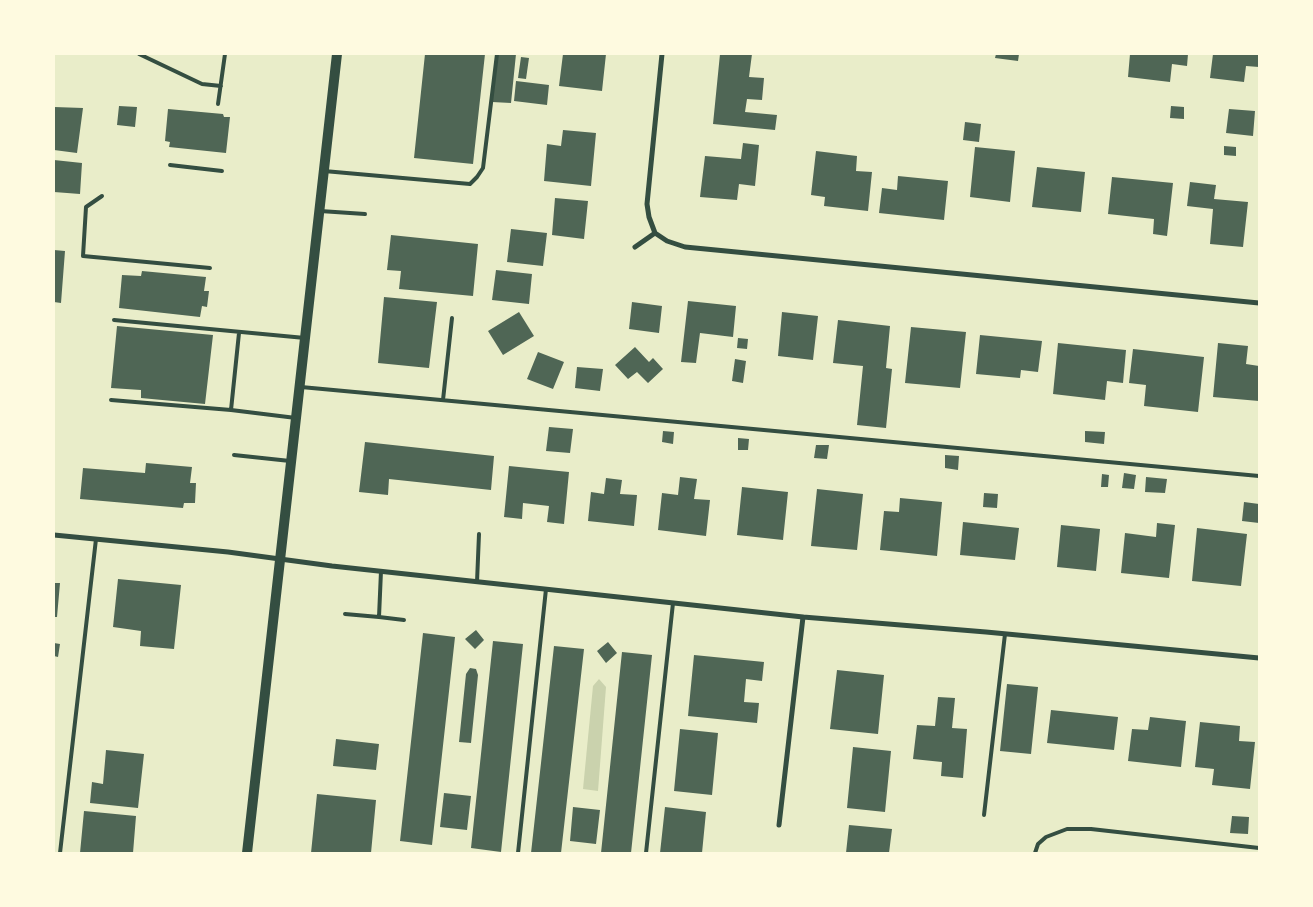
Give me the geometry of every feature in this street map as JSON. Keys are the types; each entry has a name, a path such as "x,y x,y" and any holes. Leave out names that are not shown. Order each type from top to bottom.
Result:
{"main road":[{"path":"247,853 337,54"}],"street":[{"path":"662,54 648,204 649,217 655,233 667,241 685,247 1259,304"},
{"path":"635,247 655,233"},
{"path":"54,535 214,550 381,572 803,617 1259,658"},
{"path":"778,825 803,617"}],"lane":[{"path":"141,54 202,84 221,86"},
{"path":"218,104 225,54"},
{"path":"324,171 470,184 483,168 496,54"},
{"path":"170,165 222,171"},
{"path":"102,196 86,207 83,256 210,268"},
{"path":"319,211 365,214"},
{"path":"443,400 452,318"},
{"path":"114,320 304,338"},
{"path":"231,410 240,332"},
{"path":"299,387 1259,476"},
{"path":"111,400 231,410 296,418"},
{"path":"234,455 290,461"},
{"path":"477,582 479,534"},
{"path":"60,853 96,539"},
{"path":"379,617 381,572"},
{"path":"518,853 546,589"},
{"path":"646,853 673,603"},
{"path":"345,614 404,620"},
{"path":"984,816 1005,634"},
{"path":"1035,853 1038,844 1046,838 1067,829 1091,829 1259,848"}],"green space":[{"path":"599,679 606,687 598,791 583,789 593,686"}],"building":[{"path":"425,54 485,54 473,164 414,158"},
{"path":"497,54 516,54 511,103 492,102"},
{"path":"563,54 606,54 602,91 559,86"},
{"path":"720,54 752,54 749,77 764,78 762,100 747,99 745,112 777,115 775,130 713,124"},
{"path":"996,54 1019,54 1018,61 995,58"},
{"path":"1130,54 1188,54 1187,66 1172,64 1170,82 1128,77"},
{"path":"1213,54 1259,54 1259,67 1246,66 1244,82 1210,78"},
{"path":"521,57 529,58 526,79 518,78"},
{"path":"516,81 549,85 547,105 514,101"},
{"path":"119,106 137,107 135,127 117,125"},
{"path":"1171,106 1184,107 1184,119 1170,118"},
{"path":"54,107 83,108 77,153 54,150"},
{"path":"168,109 223,114 224,117 230,117 226,153 169,147 170,142 165,141"},
{"path":"1229,109 1255,111 1253,136 1226,133"},
{"path":"965,122 981,124 979,142 963,140"},
{"path":"563,130 596,133 591,186 544,181 547,144 561,146"},
{"path":"743,143 759,145 755,186 739,184 737,200 700,197 705,156 741,159"},
{"path":"1224,146 1236,147 1236,156 1224,155"},
{"path":"975,147 1015,151 1010,202 970,197"},
{"path":"816,151 857,156 856,171 872,172 868,211 824,206 825,197 811,195"},
{"path":"54,160 82,163 80,194 54,192"},
{"path":"1037,167 1085,172 1081,212 1032,207"},
{"path":"898,176 948,181 944,220 879,213 882,188 897,190"},
{"path":"1112,177 1173,183 1167,236 1153,234 1154,219 1108,214"},
{"path":"1190,182 1216,185 1214,199 1248,202 1243,247 1210,244 1213,209 1187,206"},
{"path":"555,198 588,201 584,239 552,235"},
{"path":"511,229 547,233 543,266 507,262"},
{"path":"391,235 478,244 473,296 399,289 401,271 387,270"},
{"path":"54,250 65,251 61,303 54,302"},
{"path":"496,270 532,274 529,304 492,300"},
{"path":"142,271 206,277 204,291 209,291 207,307 202,306 200,317 119,308 122,275 141,276"},
{"path":"384,297 437,302 429,368 378,363"},
{"path":"688,301 736,306 733,337 700,333 696,363 681,362"},
{"path":"632,302 662,306 659,333 629,329"},
{"path":"519,312 534,336 503,355 488,331"},
{"path":"782,312 818,316 813,360 778,356"},
{"path":"838,320 890,326 886,368 892,369 886,428 857,425 863,366 833,363"},
{"path":"117,326 213,335 205,404 141,398 141,390 111,388"},
{"path":"911,327 966,332 960,388 905,383"},
{"path":"980,335 1042,341 1038,372 1021,370 1020,378 976,374"},
{"path":"738,338 748,339 747,349 737,348"},
{"path":"1058,343 1126,350 1123,383 1107,381 1105,400 1053,394"},
{"path":"1218,343 1248,346 1246,364 1259,366 1259,401 1213,397"},
{"path":"635,347 649,362 653,358 663,369 648,383 637,372 628,379 615,365"},
{"path":"1133,349 1204,357 1198,412 1144,406 1146,385 1129,383"},
{"path":"538,352 564,362 553,389 527,379"},
{"path":"735,359 746,361 743,383 732,381"},
{"path":"577,367 603,369 600,391 575,388"},
{"path":"549,427 573,429 570,453 546,451"},
{"path":"663,431 674,432 673,444 662,442"},
{"path":"1085,431 1105,432 1104,444 1085,442"},
{"path":"738,438 749,439 748,450 738,450"},
{"path":"365,442 494,456 491,490 389,479 388,495 359,492"},
{"path":"816,445 829,445 827,459 814,458"},
{"path":"945,455 959,456 958,470 945,468"},
{"path":"146,463 192,467 190,483 196,483 195,503 184,503 183,508 80,499 83,468 145,473"},
{"path":"509,466 569,472 564,524 547,522 549,506 523,503 522,519 504,517"},
{"path":"1124,473 1136,475 1134,489 1122,488"},
{"path":"1102,474 1109,475 1108,487 1101,487"},
{"path":"680,477 697,479 694,499 710,500 706,536 658,530 662,493 678,495"},
{"path":"1146,477 1167,479 1165,493 1145,492"},
{"path":"606,478 622,480 620,494 637,495 634,526 588,521 591,492 604,494"},
{"path":"742,487 788,492 783,540 737,535"},
{"path":"817,489 863,494 857,550 811,546"},
{"path":"984,493 998,494 997,508 983,507"},
{"path":"900,498 942,502 937,556 880,550 884,511 899,512"},
{"path":"1244,502 1259,504 1259,523 1242,521"},
{"path":"963,522 1019,528 1015,560 960,555"},
{"path":"1157,523 1175,525 1169,578 1121,573 1125,533 1156,537"},
{"path":"1061,525 1100,529 1096,571 1057,567"},
{"path":"1197,528 1247,534 1241,586 1192,581"},
{"path":"118,579 181,585 174,649 140,646 141,631 113,627"},
{"path":"54,583 60,583 57,617 54,617"},
{"path":"476,630 484,640 475,649 465,639"},
{"path":"423,633 455,637 432,845 400,841"},
{"path":"493,641 523,644 501,852 471,848"},
{"path":"608,642 617,653 606,663 597,651"},
{"path":"54,643 60,644 58,657 54,656"},
{"path":"554,646 584,649 561,853 531,853"},
{"path":"622,652 652,655 631,853 601,853"},
{"path":"694,655 764,662 762,681 746,679 744,702 759,703 757,723 688,716"},
{"path":"470,668 476,669 478,675 471,743 459,742 466,674"},
{"path":"837,670 884,675 878,734 830,729"},
{"path":"1007,684 1038,687 1031,754 1000,751"},
{"path":"938,697 955,698 952,728 967,729 963,778 941,776 942,762 913,759 917,725 935,726"},
{"path":"1051,710 1118,717 1114,750 1047,743"},
{"path":"1150,717 1186,721 1181,767 1128,761 1132,729 1148,730"},
{"path":"1200,722 1240,726 1239,741 1255,742 1250,789 1212,785 1214,769 1195,767"},
{"path":"680,729 718,733 712,795 674,791"},
{"path":"336,739 379,744 376,770 333,766"},
{"path":"853,747 891,751 885,812 847,808"},
{"path":"106,750 144,754 138,808 90,803 92,782 103,784"},
{"path":"444,793 471,796 467,830 440,827"},
{"path":"317,794 376,800 371,853 311,853"},
{"path":"573,807 600,810 596,844 570,841"},
{"path":"665,807 706,812 702,853 660,853"},
{"path":"84,811 136,816 133,853 80,853"},
{"path":"1232,816 1249,817 1248,834 1230,833"},
{"path":"849,825 892,829 889,853 846,853"}]}
